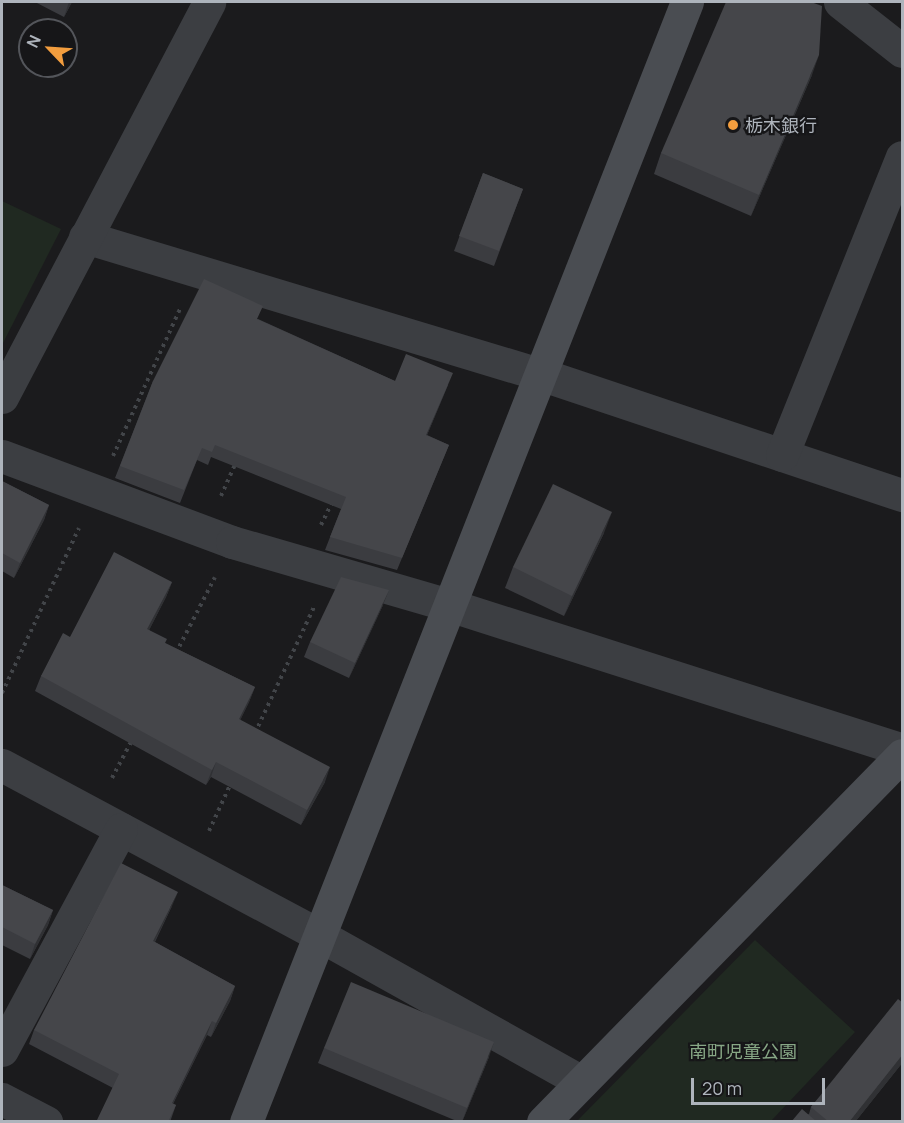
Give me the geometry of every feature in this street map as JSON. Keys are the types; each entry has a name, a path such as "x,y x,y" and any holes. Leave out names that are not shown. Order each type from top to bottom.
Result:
{"street":[{"path":"2,397 208,2"},
{"path":"246,1122 687,2"},
{"path":"840,2 903,51"},
{"path":"782,455 903,157"},
{"path":"85,237 540,374 903,495"},
{"path":"2,456 219,538 449,605 903,750"},
{"path":"543,1122 903,755"},
{"path":"2,765 319,935 582,1082"},
{"path":"2,1050 107,821"},
{"path":"2,1099 46,1122"}],"path":[{"path":"2,693 198,271"},
{"path":"174,657 219,538 238,456"},
{"path":"251,741 316,568 337,491"},
{"path":"107,821 136,730"},
{"path":"192,867 237,772"}],"green space":[{"path":"2,201 61,229 2,345"},
{"name":"南町児童公園","path":"755,940 855,1032 771,1121 577,1121"}],"building":[{"name":"栃木銀行","path":"726,2 811,2 822,6 819,55 759,195 661,153"},
{"path":"483,173 523,189 499,251 459,236"},
{"path":"204,279 263,306 257,319 395,381 406,354 453,373 426,435 449,445 402,558 330,537 346,497 215,445 212,452 202,448 184,490 120,466 153,381"},
{"path":"2,481 49,505 20,563 2,553"},
{"path":"553,484 612,512 572,596 513,567"},
{"path":"114,552 172,582 147,629 167,639 165,643 255,687 239,719 330,767 307,810 216,762 212,770 41,676 63,633 70,637"},
{"path":"341,577 389,590 355,663 310,642"},
{"path":"121,863 178,892 153,941 235,986 216,1023 212,1021 172,1103 176,1105 168,1122 100,1122 97,1120 119,1074 34,1030"},
{"path":"2,885 53,910 35,944 2,927"},
{"path":"351,982 494,1042 467,1108 324,1048"},
{"path":"898,999 903,1003 903,1054 849,1122 829,1122 811,1107"},
{"path":"802,1109 817,1122 791,1122"}],"place":[{"name":"栃木銀行","path":"733,125"}]}
